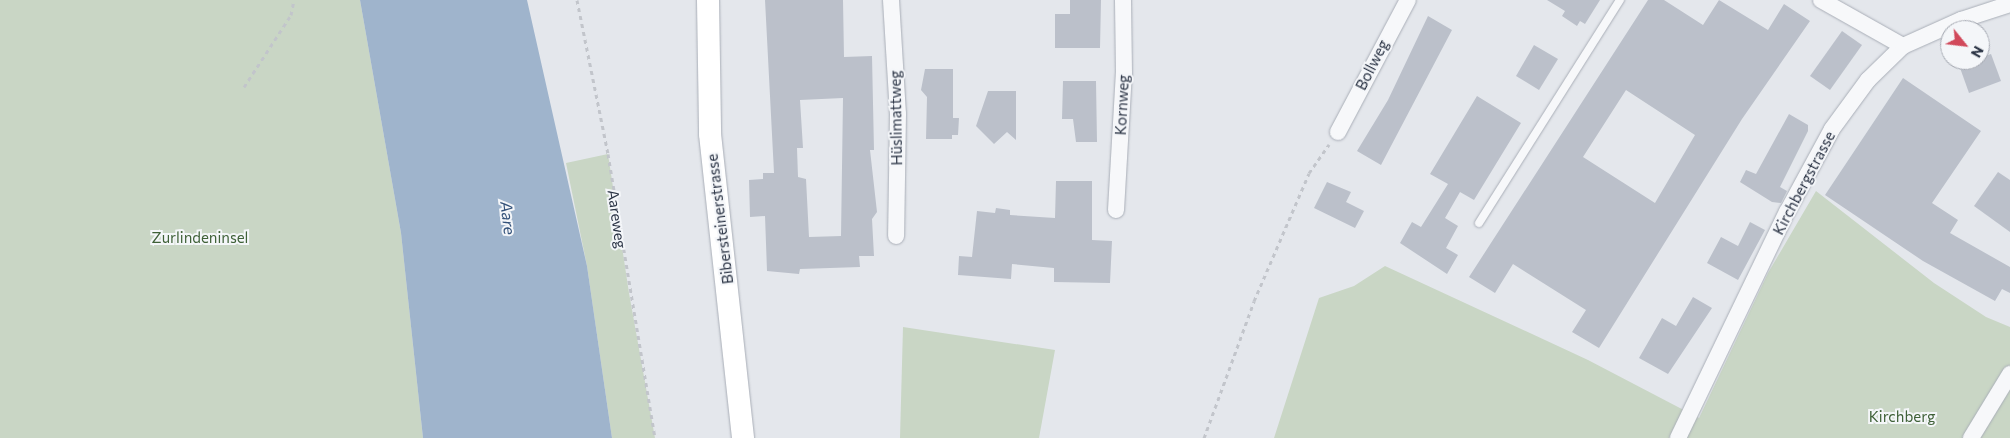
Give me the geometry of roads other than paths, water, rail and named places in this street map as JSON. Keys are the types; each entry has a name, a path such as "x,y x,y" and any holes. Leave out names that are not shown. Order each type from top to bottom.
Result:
{"main road":[{"name":"Bibersteinerstrasse","path":"708,0 710,134 743,438"}],"street":[{"name":"Hüslimattweg","path":"891,0 898,114 896,236"},
{"name":"Kornweg","path":"1116,210 1124,73 1123,0"},
{"name":"Bollweg","path":"1338,132 1408,0"},
{"path":"1821,0 1903,46"},
{"name":"Kirchbergstrasse","path":"1678,438 1787,212 1832,129 1868,80 1903,46 1961,20 2010,4"},
{"path":"1971,438 2010,374"}],"lane":[{"path":"1479,223 1620,0"}],"water":[{"name":"Aare","path":"360,0 527,0 587,266 612,438 423,438 401,233"}],"park label":[{"name":"Zurlindeninsel","path":"200,238"},
{"name":"Kirchberg","path":"1902,417"}]}
